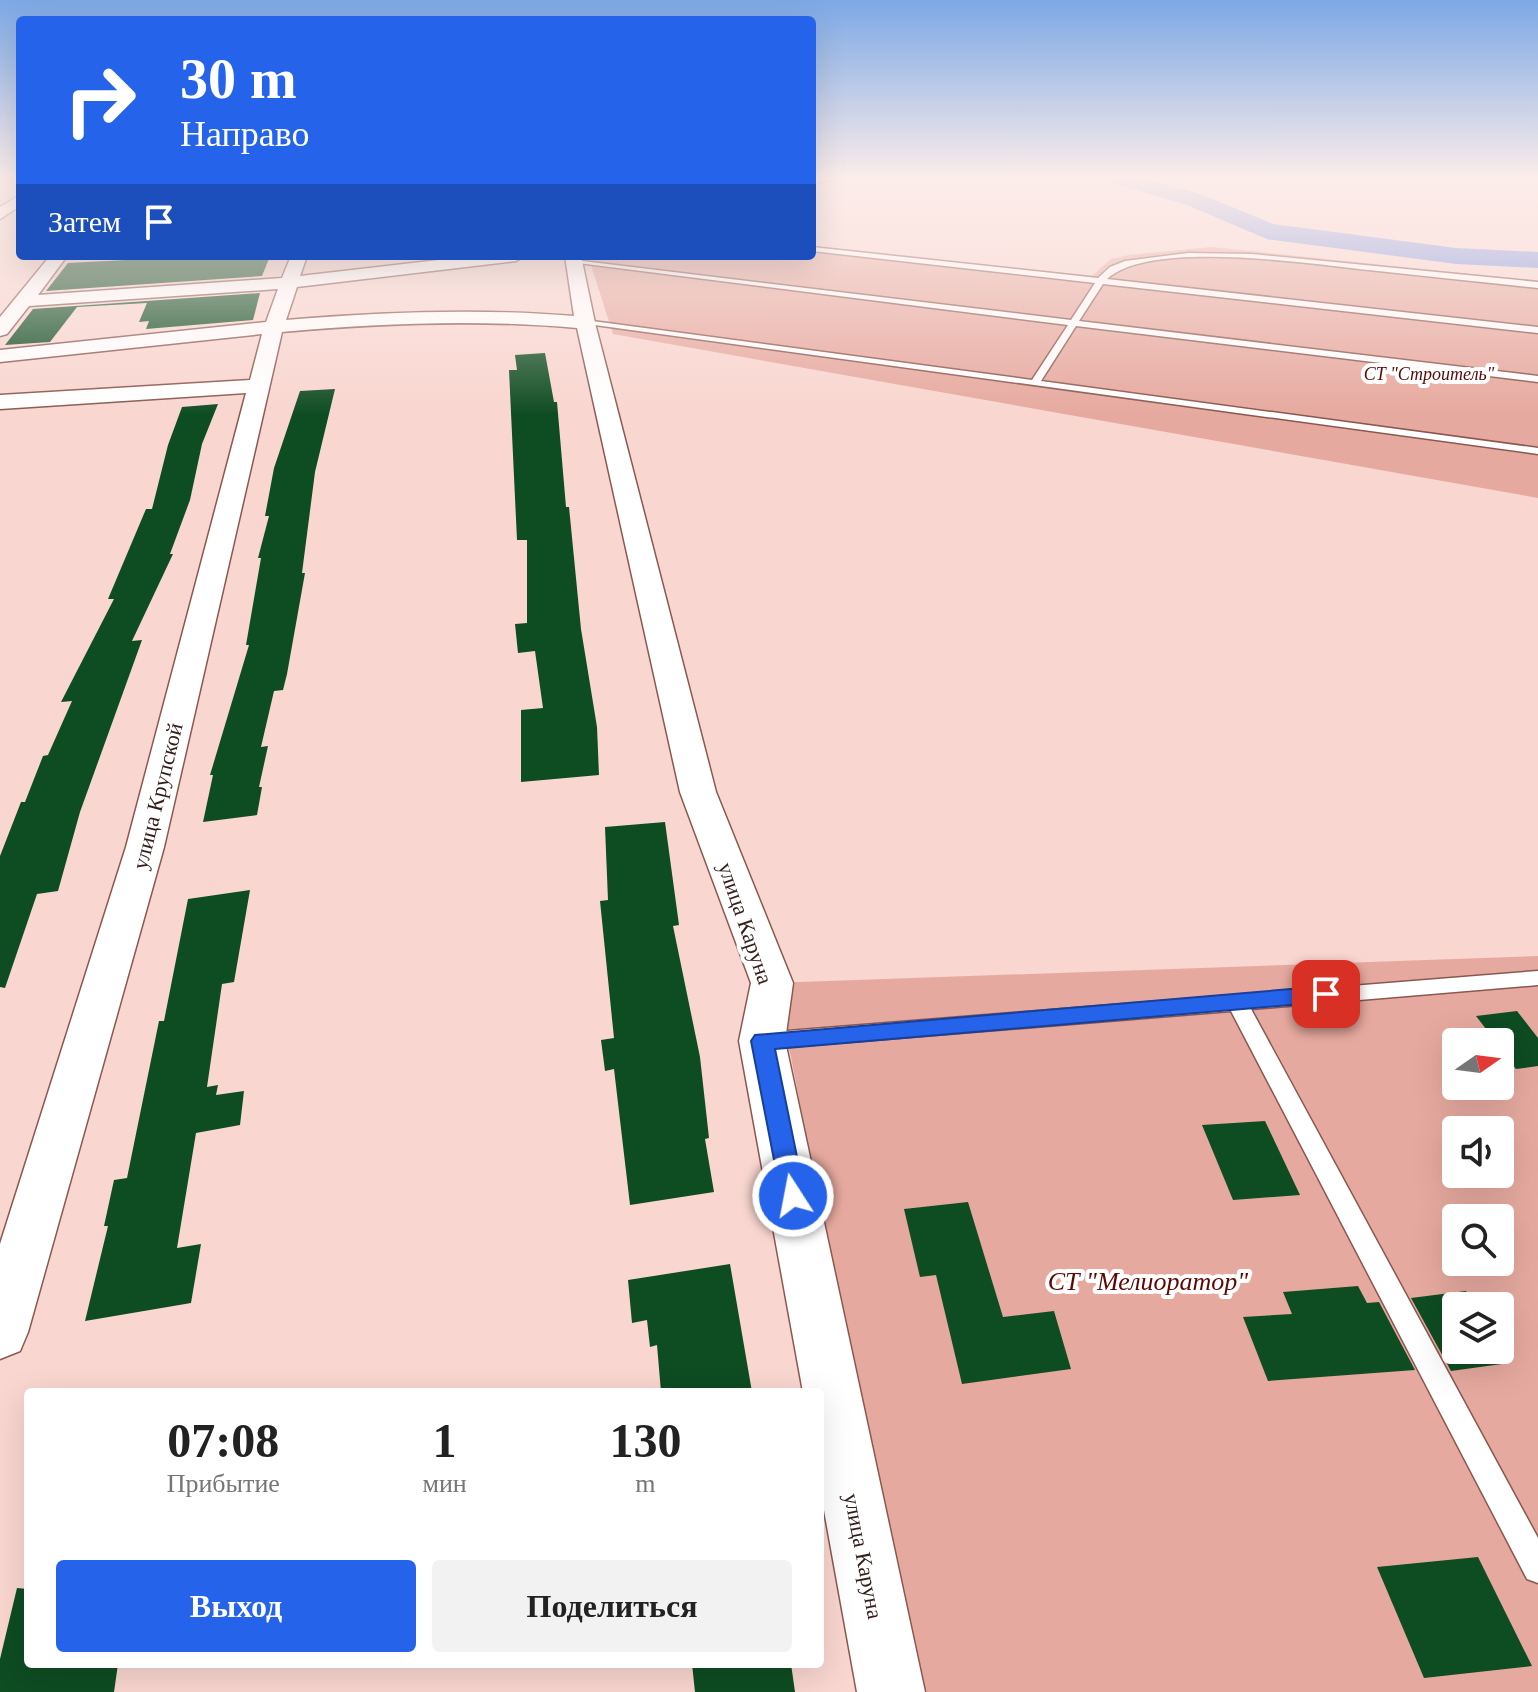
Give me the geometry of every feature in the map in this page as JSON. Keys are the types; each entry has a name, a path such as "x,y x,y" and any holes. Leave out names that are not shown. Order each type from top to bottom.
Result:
{"street":[{"path":"0,330 56,260"},
{"path":"24,301 294,269 448,260"},
{"name":"улица Каруна","path":"574,260 585,323 698,792 772,983 762,1041 891,1692"},
{"name":"улица Крупской","path":"0,1332 145,847 273,329 294,269"},
{"path":"0,356 273,329 454,316 585,323"},
{"path":"0,402 259,386"}],"lane":[{"path":"886,257 1538,330"},
{"path":"1035,383 1101,280 1113,269 1128,263 1173,257"},
{"path":"1261,257 1538,285"},
{"path":"582,260 1538,379"},
{"path":"585,323 1538,451"},
{"path":"762,1041 1538,978"},
{"path":"1236,1001 1538,1568"}],"green space":[{"name":"СТ \"Строитель\"","path":"914,257 1092,276 1111,259 1120,257 1307,257 1538,281 1538,498 613,334 589,260"},
{"name":"СТ \"Мелиоратор\"","path":"1538,956 1538,1692 911,1692 791,1057 772,983"}],"building":[{"path":"268,260 262,276 46,291 68,263"},
{"path":"260,293 253,320 146,329 149,321 139,322 147,303 77,307 50,342 5,345 33,309"},
{"path":"545,353 554,402 557,402 581,629 597,727 599,775 521,782 521,710 543,708 535,651 518,653 515,624 527,623 527,540 517,540 509,370 517,370 515,355"},
{"path":"335,389 315,472 302,573 305,573 287,674 283,690 274,691 261,747 268,746 259,787 262,787 257,815 203,822 213,775 210,775 249,645 246,645 261,558 258,558 269,516 265,516 274,468 300,391"},
{"path":"218,404 202,444 190,500 170,554 173,554 132,641 142,640 80,812 58,891 37,894 5,988 0,987 0,856 21,802 25,802 43,756 48,755 72,701 61,702 114,599 108,599 146,509 152,509 168,445 182,407"},
{"path":"665,822 679,925 673,926 700,1057 709,1138 705,1139 714,1192 630,1205 614,1069 605,1071 601,1040 614,1038 600,901 608,900 605,827"},
{"path":"250,890 234,982 222,984 207,1087 218,1085 216,1095 244,1091 240,1125 196,1133 177,1248 201,1244 191,1303 85,1321 108,1226 104,1226 114,1180 127,1178 159,1021 164,1021 188,899"},
{"path":"1517,1011 1538,1038 1538,1066 1516,1069 1514,1028 1485,1028 1476,1016"},
{"path":"1265,1121 1300,1195 1233,1200 1202,1125"},
{"path":"968,1202 1003,1317 1054,1311 1071,1369 962,1384 936,1275 920,1277 904,1209"},
{"path":"730,1264 751,1388 661,1388 657,1345 650,1347 647,1320 632,1323 628,1280"},
{"path":"1358,1286 1367,1303 1379,1302 1415,1370 1268,1381 1243,1317 1292,1314 1283,1292"},
{"path":"1442,1294 1442,1355 1411,1298"},
{"path":"1447,1364 1502,1364 1451,1371"},
{"path":"1478,1557 1532,1666 1424,1678 1377,1567"},
{"path":"17,1588 24,1589 24,1668 117,1668 114,1692 0,1692 0,1659"},
{"path":"692,1668 792,1668 795,1692 695,1692"}],"waterway":[{"path":"1476,257 1538,260"}],"route":[{"path":"793,1196 762,1041 1326,994"}]}
